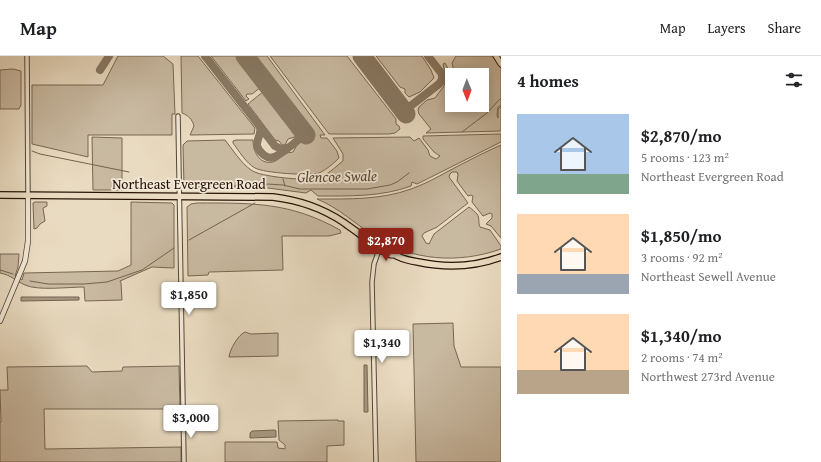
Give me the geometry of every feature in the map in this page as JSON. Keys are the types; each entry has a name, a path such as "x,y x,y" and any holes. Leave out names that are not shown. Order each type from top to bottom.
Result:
{"main road":[{"path":"496,56 501,64"},
{"name":"Northeast Evergreen Road","path":"0,195 265,196 298,201 328,213 342,221 379,250 414,261 445,266 471,264 501,257"},
{"name":"Northeast Evergreen Road","path":"367,240 372,240 393,251 396,255"}],"street":[{"path":"0,321 25,261 28,241 26,56"},
{"path":"178,116 184,462"},
{"path":"376,462 372,282 374,264 379,250"}],"shaded area":[{"path":"118,56 163,56 173,64 175,114 172,114 172,135 88,135 88,157 32,144 32,85 103,85"},
{"path":"181,56 198,56 255,128 254,134 190,135 194,126 190,118 182,113"},
{"path":"211,56 238,56 261,87 252,94 247,94 246,96 249,99 246,101"},
{"path":"254,56 267,56 325,135 320,135 321,138 327,138 337,151 339,158 319,173 277,173 260,170 255,168 243,157 233,143 233,141 236,140 253,140 254,148 258,156 264,161 273,162 285,154 293,152 297,145 312,134"},
{"path":"270,56 347,56 396,119 396,124 400,129 395,133 389,134 329,134"},
{"path":"376,56 422,56 434,78 420,92 409,97 405,93 405,89 400,87"},
{"path":"456,56 493,56 501,68 501,105 498,107 497,115 498,118 498,109 501,106 501,131 426,133 431,129 419,114 419,107 427,100 435,98 444,86 445,82 445,112 489,112 489,68 453,68 452,63"},
{"path":"445,63 448,68 445,68 445,73 443,64"},
{"path":"13,69 21,71 21,105 19,109 0,109 0,70"},
{"path":"264,91 292,126 292,132 295,134 295,137 288,139 285,145 282,145 279,141 275,140 248,104"},
{"path":"501,134 501,142 417,184 412,182 411,186 400,190 377,194 318,196 311,190 306,193 268,188 184,186 183,145 187,141 225,140 237,156 251,170 264,175 283,178 311,179 321,177 343,161 343,154 333,138 410,137 414,141 419,138 428,150 430,156 436,159 440,156 434,152 423,139 423,136"},
{"path":"92,137 122,138 122,190 93,190"},
{"path":"501,145 501,238 491,226 486,224 492,218 492,214 490,213 483,216 472,202 473,196 468,196 457,181 457,172 452,172 449,177 468,203 437,227 424,233 422,236 426,243 429,244 434,234 469,207 477,214 480,227 490,230 501,246 501,249 485,254 469,257 436,258 404,251 374,236 339,211 317,199 364,198 400,193 426,183"},
{"path":"47,202 47,206 43,208 45,221 34,229 33,203"},
{"path":"131,202 172,203 174,205 174,268 152,267 120,281 122,300 85,301 84,287 31,287 0,273 0,254 19,254 18,267 15,276 22,280 24,273 118,271 131,265"},
{"path":"191,204 254,204 288,209 322,221 340,230 341,233 329,236 282,236 283,270 209,272 208,275 188,276 187,207"},
{"path":"21,297 79,297 79,300 21,301"},
{"path":"453,323 454,346 461,367 501,367 501,462 416,462 413,324"},
{"path":"245,332 251,334 278,333 278,356 229,357 235,343"},
{"path":"364,365 367,365 368,412 364,412"},
{"path":"87,366 92,372 122,371 123,367 179,366 180,409 44,409 45,449 181,447 181,462 0,462 0,390 8,390 7,367"},
{"path":"278,421 344,421 344,445 327,446 327,462 225,462 225,442 277,442 278,448 285,449 285,445 279,440"},
{"path":"275,430 276,437 250,438 250,433 252,431"}],"waterway":[{"name":"Glencoe Swale","path":"462,132 487,113 501,98"},
{"path":"32,151 40,154 129,172"},
{"name":"Glencoe Swale","path":"186,186 264,186 267,184 283,185 300,189 367,189 390,185 397,182 409,173"},
{"name":"Glencoe Swale","path":"283,179 285,186"},
{"name":"Glencoe Swale","path":"189,240 255,203"},
{"name":"Glencoe Swale","path":"30,281 48,284 84,284 107,282 142,270 174,248"},
{"name":"Glencoe Swale","path":"0,270 13,274"}],"taxiway":[{"path":"100,70 109,56"},
{"path":"205,56 275,146 281,149 287,148"},
{"path":"404,111 439,84 442,80 442,74 428,56"},
{"path":"260,127 257,146 261,153 271,158 290,147 305,134"}],"runway":[{"path":"245,56 306,135"},
{"path":"362,56 406,114"}]}
